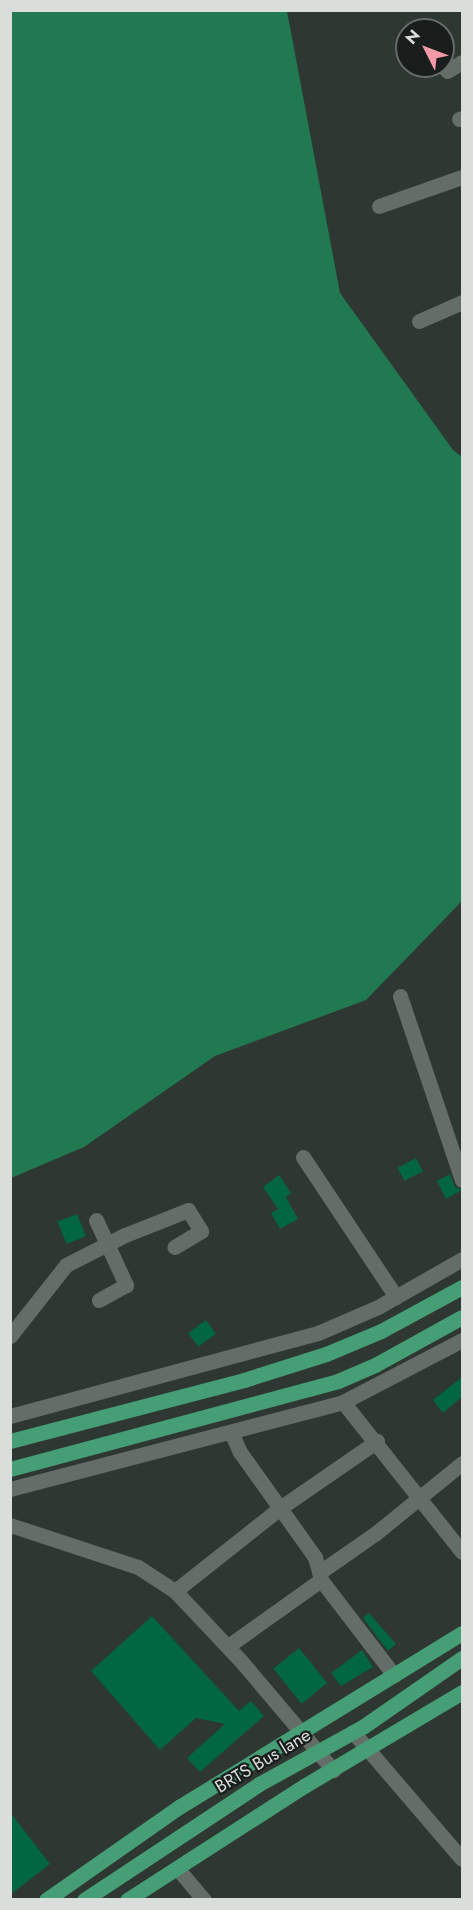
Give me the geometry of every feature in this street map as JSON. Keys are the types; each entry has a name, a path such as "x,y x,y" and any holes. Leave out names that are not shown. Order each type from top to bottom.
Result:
{"main road":[{"path":"10,1441 326,1354 381,1331 462,1287"},
{"path":"10,1469 338,1380 375,1365 462,1317"},
{"path":"46,1899 179,1807 462,1633"},
{"name":"BRTS Bus lane","path":"84,1899 317,1750 353,1732 462,1658"},
{"path":"128,1899 462,1692"}],"street":[{"path":"380,206 462,177"},
{"path":"419,321 462,302"},
{"path":"400,996 458,1154 462,1180"},
{"path":"303,1157 396,1297"},
{"path":"10,1336 60,1269 107,1244 188,1210 201,1231 174,1247"},
{"path":"96,1220 126,1285 99,1299"},
{"path":"10,1416 318,1333 396,1297 462,1259"},
{"path":"318,1333 326,1354"},
{"path":"10,1489 343,1402 462,1340"},
{"path":"343,1402 422,1497 462,1552"},
{"path":"231,1432 315,1557 320,1576 394,1675"},
{"path":"175,1591 280,1508 377,1441"},
{"path":"228,1646 422,1497 462,1463"},
{"path":"10,1525 138,1567 175,1591 228,1646 333,1770"},
{"path":"353,1732 462,1859"},
{"path":"177,1868 204,1899"}],"green space":[{"path":"11,10 287,11 340,293 453,450 462,457 462,901 366,1000 215,1056 84,1147 11,1178"}],"building":[{"path":"416,1158 423,1171 405,1181 397,1168"},
{"path":"450,1174 455,1187 462,1190 446,1199 437,1181"},
{"path":"279,1175 291,1193 286,1197 298,1219 280,1229 271,1213 278,1209 263,1187"},
{"path":"77,1214 86,1236 67,1244 58,1222"},
{"path":"206,1320 216,1334 198,1347 188,1333"},
{"path":"462,1377 462,1397 443,1413 433,1400"},
{"path":"369,1613 396,1644 388,1651 363,1618"},
{"path":"152,1616 239,1711 251,1701 264,1716 200,1772 187,1758 225,1724 196,1718 160,1750 91,1671"},
{"path":"299,1648 327,1683 302,1704 273,1669"},
{"path":"362,1650 373,1667 341,1686 331,1673"},
{"path":"10,1812 50,1864 10,1895"}]}
